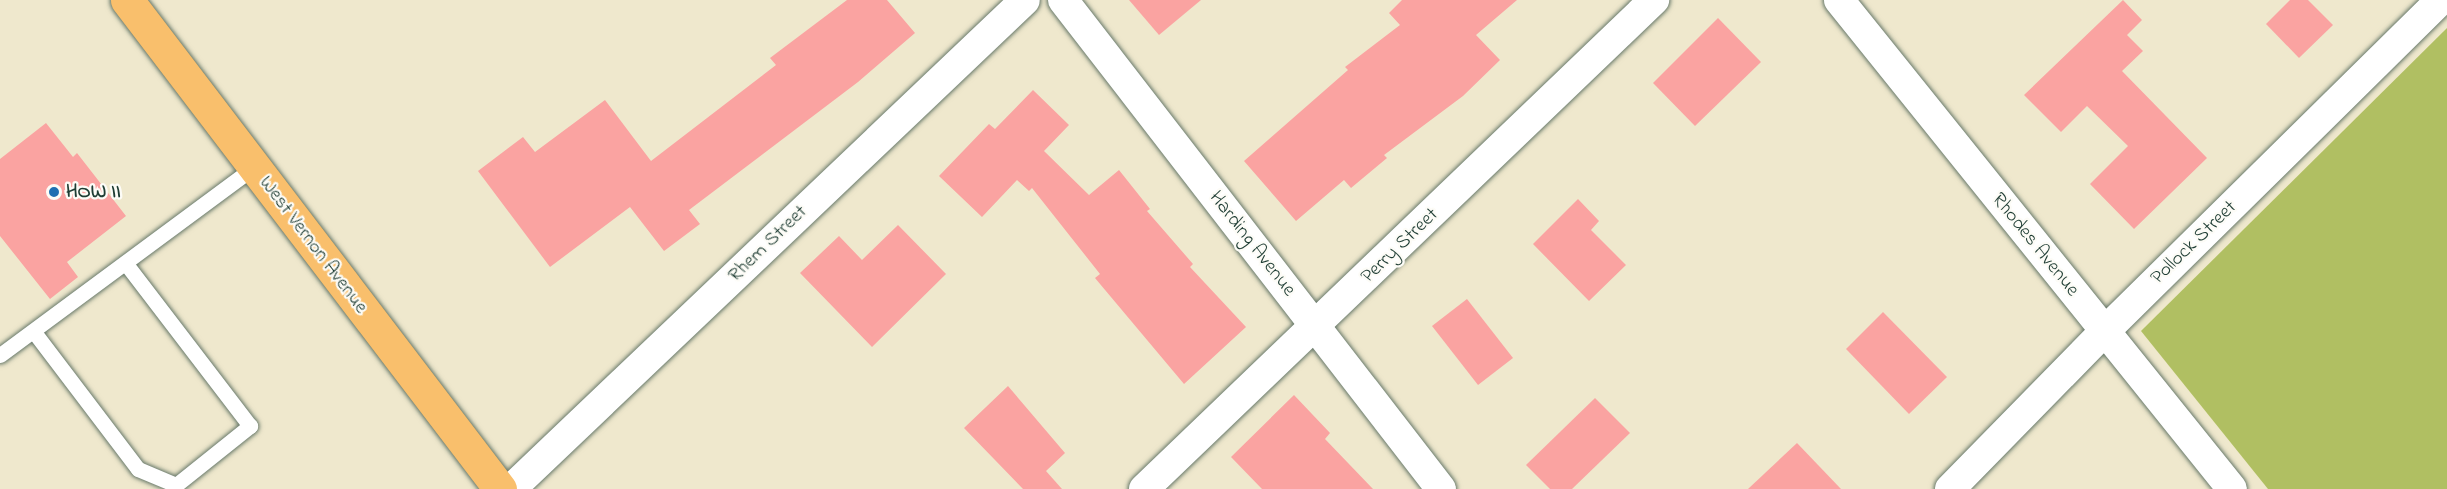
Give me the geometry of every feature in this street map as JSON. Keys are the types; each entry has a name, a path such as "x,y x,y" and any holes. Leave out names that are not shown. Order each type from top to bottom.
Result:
{"main road":[{"name":"West Vernon Avenue","path":"127,0 500,489"}],"street":[{"name":"Rhem Street","path":"511,489 1025,0"},
{"name":"Harding Avenue","path":"1063,0 1441,489"},
{"name":"Perry Street","path":"1144,489 1316,327 1654,0"},
{"name":"Rhodes Avenue","path":"1839,0 2232,489"},
{"name":"Pollock Street","path":"1950,489 2104,332 2441,0"}],"lane":[{"path":"1,353 34,332 254,168"},
{"path":"34,332 138,469 176,485 250,426 126,264"}],"green space":[{"path":"2447,28 2447,489 2268,489 2141,331"}],"building":[{"path":"847,0 887,0 915,33 858,82 689,210 700,224 664,251 630,207 550,267 478,171 523,137 535,152 605,100 651,161 776,65 770,58"},
{"path":"1129,0 1201,0 1159,35"},
{"path":"1402,0 1517,0 1476,35 1500,60 1463,96 1384,155 1387,158 1351,188 1344,180 1296,221 1244,161 1348,70 1345,67 1400,25 1389,13"},
{"path":"2123,0 2142,20 2127,35 2143,51 2122,71 2207,158 2134,229 2090,184 2128,146 2087,106 2061,132 2024,95"},
{"path":"2290,0 2308,0 2333,25 2299,58 2266,24"},
{"path":"1718,18 1761,62 1695,126 1653,83"},
{"path":"1033,90 1069,125 1044,151 1089,195 1119,170 1150,209 1147,211 1193,264 1190,267 1246,327 1184,384 1095,278 1100,274 1032,188 1029,191 1017,180 982,217 939,176 989,124 995,129"},
{"path":"46,123 73,157 77,153 126,216 67,262 78,277 50,299 0,236 0,159"},
{"path":"1578,199 1599,221 1591,230 1626,265 1589,301 1533,244"},
{"path":"898,225 946,274 872,347 800,273 839,236 862,260"},
{"path":"1467,299 1513,358 1478,385 1432,326"},
{"path":"1883,312 1947,377 1909,414 1846,349"},
{"path":"1008,386 1065,453 1046,471 1062,489 1023,489 964,428"},
{"path":"1294,395 1330,433 1325,439 1373,489 1262,489 1231,457"},
{"path":"1595,398 1630,433 1572,489 1550,489 1526,465"},
{"path":"1797,443 1841,489 1748,489"}],"place":[{"name":"HOW II","path":"54,192"}]}
